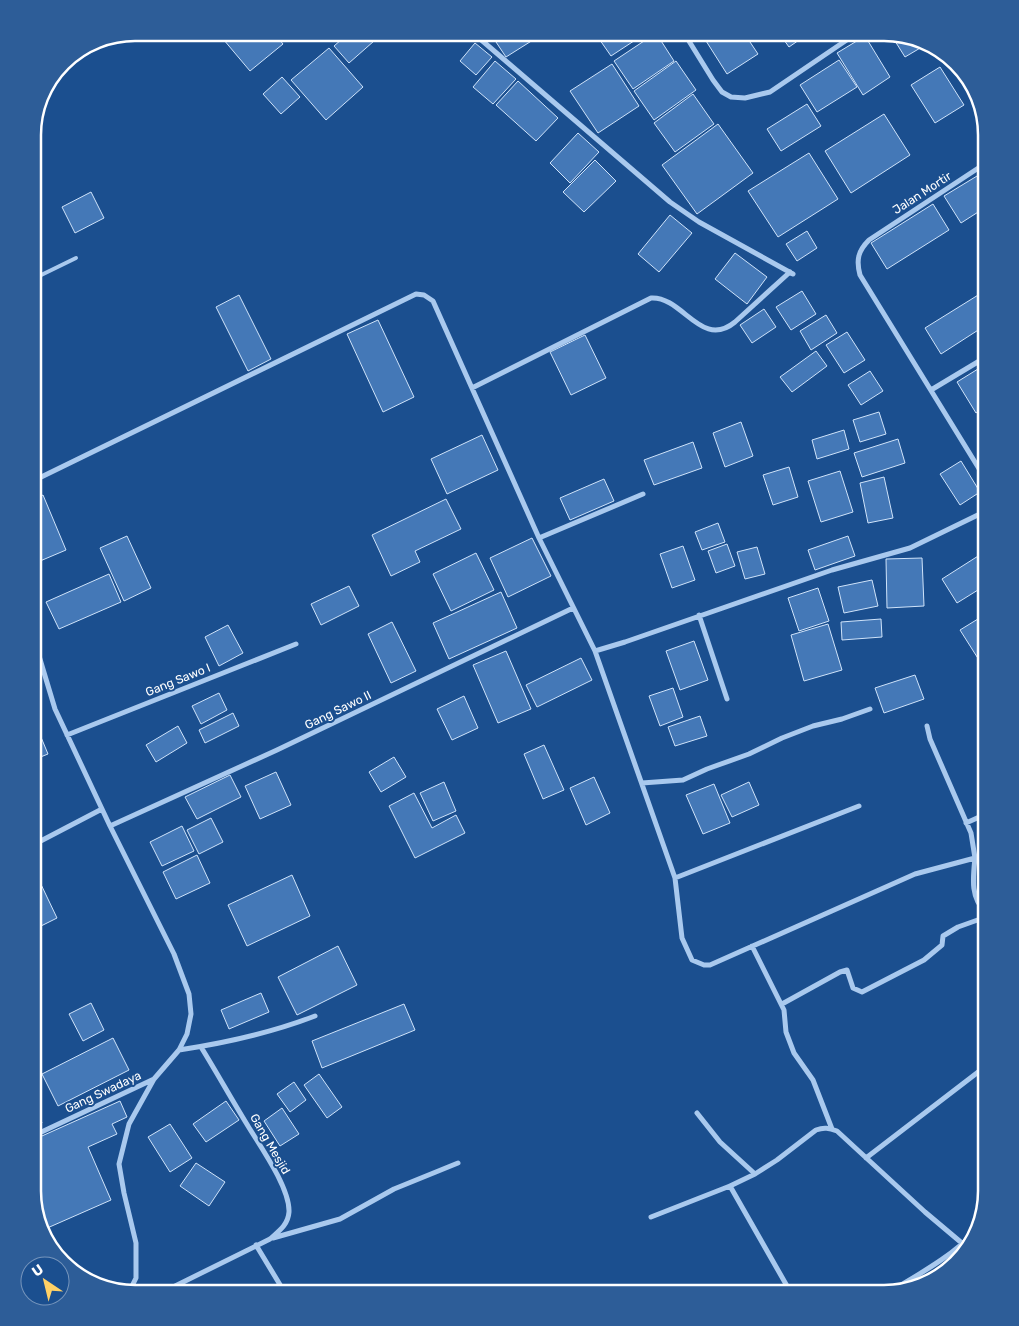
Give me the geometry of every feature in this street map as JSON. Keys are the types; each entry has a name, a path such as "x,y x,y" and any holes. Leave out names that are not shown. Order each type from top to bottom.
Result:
{"street":[{"path":"472,388 651,298 666,300 700,326 714,330 726,328 791,273 699,222 670,202 482,41"},
{"path":"689,41 722,92 731,97 745,98 770,92 845,41"},
{"name":"Jalan Mortir","path":"931,390 860,275 857,260 861,248 869,240 978,168"},
{"path":"41,477 416,294 424,295 433,301 539,538 595,650 675,878 682,938 692,960 704,965 710,965 915,874 975,858"},
{"path":"978,361 931,390 978,467"},
{"path":"539,538 643,494"},
{"path":"595,650 625,642 832,570 910,548 978,515"},
{"name":"Gang Sawo II","path":"110,826 277,750 573,608"},
{"path":"699,615 727,699"},
{"name":"Gang Sawo I","path":"67,735 296,644"},
{"path":"41,663 55,709 110,826 174,954 189,994 191,1014 187,1034 179,1050 154,1079 129,1124 119,1164 136,1243 136,1278 132,1285"},
{"path":"642,783 682,780 813,726 842,719 870,709"},
{"path":"927,726 930,740 971,834 975,858 973,881 978,901"},
{"path":"675,878 859,806"},
{"path":"41,841 102,809"},
{"path":"966,823 978,818"},
{"path":"782,1004 847,970 853,988 862,992 924,960 942,946 943,936 958,927 978,920"},
{"path":"752,946 782,1004 786,1032 794,1053 813,1080 832,1129"},
{"path":"179,1050 201,1047 280,1029 314,1016"},
{"name":"Gang Mesjid","path":"178,1285 270,1239 283,1228 287,1222 289,1211 287,1199 277,1174 201,1047"},
{"path":"866,1158 978,1072"},
{"name":"Gang Swadaya","path":"41,1132 154,1079"},
{"path":"697,1113 720,1142 755,1174"},
{"path":"651,1217 730,1186 755,1174 777,1160 816,1130 822,1128 837,1131 962,1243"},
{"path":"270,1239 340,1218 394,1189 458,1163"},
{"path":"730,1186 786,1285"},
{"path":"256,1245 280,1285"},
{"path":"905,1282 933,1266 958,1247"}],"lane":[{"path":"41,275 76,258"}],"building":[{"path":"225,41 281,41 283,44 250,71"},
{"path":"340,41 374,41 349,63 334,46"},
{"path":"495,41 531,41 506,57"},
{"path":"601,41 634,41 611,56"},
{"path":"644,41 661,41 674,61 633,89 614,61"},
{"path":"706,41 749,41 758,54 727,74"},
{"path":"785,41 798,41 789,47"},
{"path":"857,41 868,41 890,77 863,95 837,53"},
{"path":"896,42 920,48 905,57"},
{"path":"475,43 492,57 476,75 460,61"},
{"path":"329,48 363,87 326,120 291,80"},
{"path":"839,60 857,87 817,112 800,85"},
{"path":"495,61 516,79 493,104 473,87"},
{"path":"676,61 696,90 654,120 634,91"},
{"path":"612,64 639,106 598,133 570,91"},
{"path":"940,67 964,105 935,123 911,85"},
{"path":"282,77 300,97 281,114 263,94"},
{"path":"518,81 558,118 536,141 496,105"},
{"path":"693,94 714,124 675,152 654,123"},
{"path":"807,104 821,126 781,151 767,129"},
{"path":"884,114 910,155 851,193 825,151"},
{"path":"718,124 753,173 697,214 662,165"},
{"path":"578,133 599,152 570,183 550,163"},
{"path":"809,153 838,199 778,237 748,191"},
{"path":"595,160 616,181 584,212 563,192"},
{"path":"978,175 978,212 961,223 944,196"},
{"path":"91,192 104,218 75,233 62,207"},
{"path":"933,204 949,230 887,269 871,243"},
{"path":"670,215 692,233 659,272 638,254"},
{"path":"807,231 817,248 797,261 786,244"},
{"path":"735,253 767,277 747,304 715,279"},
{"path":"802,291 816,314 791,330 776,307"},
{"path":"239,295 271,359 248,371 216,307"},
{"path":"978,295 978,330 941,354 925,328"},
{"path":"764,309 776,327 752,343 740,325"},
{"path":"826,315 837,333 811,350 800,331"},
{"path":"378,320 414,397 383,412 347,334"},
{"path":"847,332 865,360 844,373 826,345"},
{"path":"585,335 606,378 571,395 550,352"},
{"path":"816,351 827,366 792,392 780,377"},
{"path":"978,369 978,412 976,413 957,382"},
{"path":"870,371 883,391 861,405 848,385"},
{"path":"879,412 886,434 860,442 853,420"},
{"path":"741,422 753,456 725,467 713,433"},
{"path":"844,430 849,449 817,459 812,440"},
{"path":"482,435 498,470 447,494 431,459"},
{"path":"898,439 905,463 862,477 854,453"},
{"path":"693,442 702,468 654,485 644,460"},
{"path":"961,461 978,489 978,493 960,505 940,474"},
{"path":"789,467 798,497 773,505 763,475"},
{"path":"840,471 853,512 821,522 808,481"},
{"path":"884,477 893,518 868,523 860,483"},
{"path":"604,479 614,501 570,520 560,498"},
{"path":"43,495 66,550 41,561 41,496"},
{"path":"446,499 461,529 415,551 420,562 391,576 372,535"},
{"path":"718,523 725,542 702,550 695,532"},
{"path":"127,536 151,588 124,601 100,548"},
{"path":"848,536 855,556 815,570 808,550"},
{"path":"532,538 551,576 508,597 490,558"},
{"path":"727,544 735,566 716,573 708,551"},
{"path":"683,546 695,580 672,588 660,554"},
{"path":"757,547 765,574 745,579 737,552"},
{"path":"476,553 494,590 451,611 433,574"},
{"path":"978,556 978,590 957,603 942,579"},
{"path":"922,558 924,606 887,608 886,559"},
{"path":"109,574 121,602 59,629 46,602"},
{"path":"872,580 878,606 844,613 838,587"},
{"path":"349,586 359,606 321,625 311,604"},
{"path":"818,588 829,621 799,631 788,598"},
{"path":"501,592 517,628 449,659 433,623"},
{"path":"881,619 882,637 842,640 841,622"},
{"path":"978,619 978,658 960,630"},
{"path":"392,622 416,671 391,683 368,634"},
{"path":"828,624 842,670 804,681 791,635"},
{"path":"228,625 243,653 219,666 205,637"},
{"path":"694,641 708,680 680,690 666,651"},
{"path":"506,651 531,709 498,723 473,665"},
{"path":"581,658 592,680 537,707 526,685"},
{"path":"915,675 924,699 884,713 875,688"},
{"path":"673,688 683,717 660,726 649,696"},
{"path":"219,693 227,710 201,724 192,706"},
{"path":"464,696 478,728 452,740 437,709"},
{"path":"233,713 239,726 205,743 199,730"},
{"path":"700,716 707,736 675,746 668,727"},
{"path":"178,726 187,743 156,762 146,745"},
{"path":"41,737 48,754 41,757"},
{"path":"544,745 564,790 543,799 524,754"},
{"path":"394,757 406,777 381,792 369,772"},
{"path":"276,772 291,805 260,819 245,786"},
{"path":"230,775 241,797 197,819 185,797"},
{"path":"594,777 610,813 586,825 570,788"},
{"path":"444,782 456,811 433,821 420,793"},
{"path":"749,782 759,805 732,817 721,795"},
{"path":"714,784 730,823 703,834 686,795"},
{"path":"414,793 432,828 456,815 465,833 415,858 389,806"},
{"path":"211,818 223,842 199,854 187,830"},
{"path":"182,826 194,851 162,866 150,842"},
{"path":"197,855 210,883 176,899 163,872"},
{"path":"292,875 310,916 247,946 228,905"},
{"path":"41,884 57,918 41,926"},
{"path":"338,946 357,985 297,1015 278,977"},
{"path":"261,993 269,1012 229,1029 221,1010"},
{"path":"91,1003 104,1030 83,1041 69,1014"},
{"path":"404,1004 415,1030 322,1068 312,1041"},
{"path":"113,1038 129,1070 58,1106 42,1074"},
{"path":"319,1074 342,1107 327,1118 304,1085"},
{"path":"294,1082 306,1100 290,1112 277,1094"},
{"path":"120,1101 127,1117 112,1124 117,1134 88,1147 111,1200 49,1227 41,1197 41,1136"},
{"path":"226,1101 239,1120 206,1142 193,1124"},
{"path":"282,1108 299,1134 280,1146 264,1121"},
{"path":"170,1124 192,1158 170,1172 148,1137"},
{"path":"196,1163 225,1182 209,1206 180,1186"}]}
